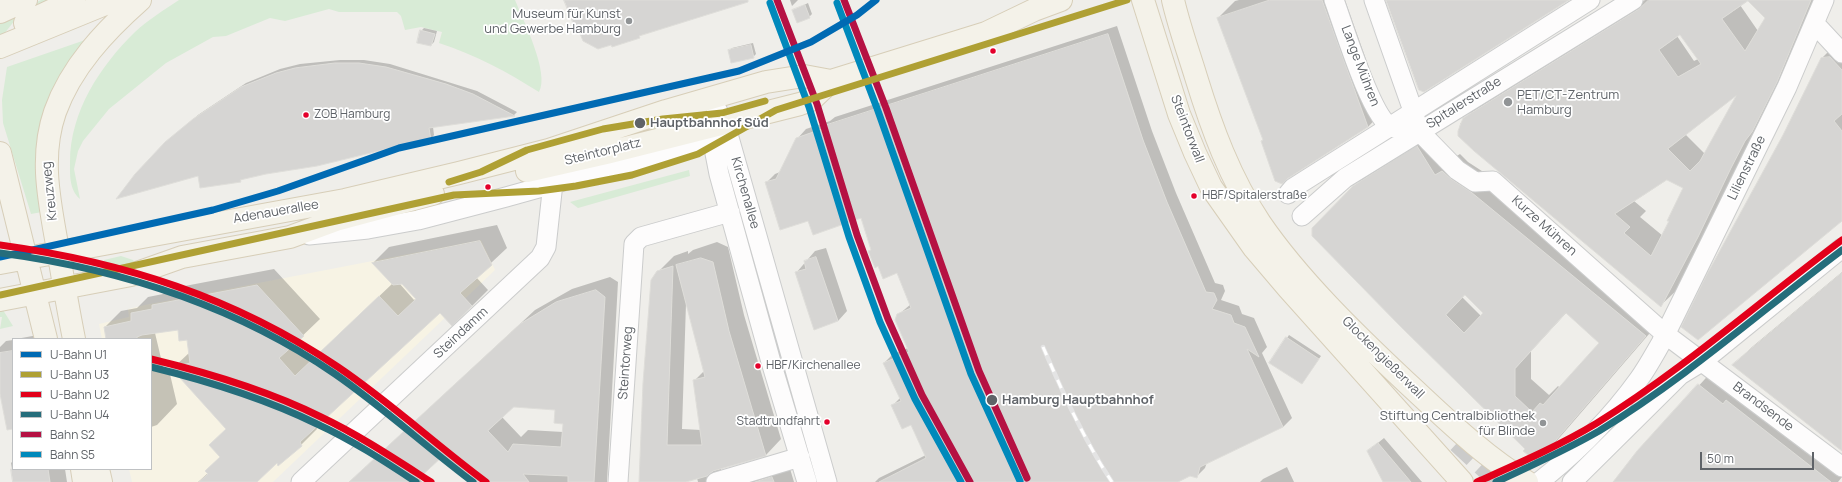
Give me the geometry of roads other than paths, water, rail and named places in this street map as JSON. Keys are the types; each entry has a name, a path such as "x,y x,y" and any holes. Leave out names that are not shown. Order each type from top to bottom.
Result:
{"main road":[{"path":"0,12 26,0"},
{"path":"2,50 14,33 26,22 74,0"},
{"path":"2,50 115,0"},
{"name":"Kreuzweg","path":"74,338 46,178 48,146 55,114 76,70 103,37 140,0"},
{"path":"831,81 986,32 1034,10 1061,0"},
{"name":"Steintorwall","path":"1143,0 1179,114 1211,187 1262,242"},
{"name":"Steintorwall","path":"1173,0 1214,135 1240,190 1262,242"},
{"name":"Steintorplatz","path":"551,166 711,98 753,85 810,76 831,81"},
{"name":"Steintorplatz","path":"551,166 715,129 811,100 831,81"},
{"path":"0,153 46,338"},
{"name":"Adenauerallee","path":"0,263 345,200 551,166"},
{"name":"Adenauerallee","path":"0,300 132,275 182,257 290,237 336,220 551,166"},
{"name":"Glockengießerwall","path":"1262,242 1330,336 1462,482"},
{"name":"Glockengießerwall","path":"1262,242 1311,286 1383,360 1436,410 1500,464 1528,482"},
{"path":"82,470 84,482"},
{"path":"98,470 101,482"}],"street":[{"name":"Lange Mühren","path":"1334,0 1373,104 1385,122 1391,127"},
{"path":"1374,0 1414,112"},
{"name":"Spitalerstraße","path":"1288,194 1293,188 1590,0"},
{"name":"Spitalerstraße","path":"1302,216 1345,178 1632,0"},
{"name":"Lilienstraße","path":"1539,482 1590,437 1639,379 1665,334 1787,87 1824,0"},
{"path":"1815,24 1842,53"},
{"name":"Kirchenallee","path":"711,98 730,212 771,362 808,480"},
{"name":"Kurze Mühren","path":"1414,112 1419,131 1457,170 1475,182 1493,181 1665,334 1703,361"},
{"path":"1391,127 1419,131"},
{"name":"Kirchenallee","path":"715,129 827,482"},
{"name":"Steindamm","path":"301,482 540,258 546,247 551,166"},
{"name":"Steintorweg","path":"618,482 634,244 641,237 730,212"},
{"path":"1572,482 1680,375 1703,361 1842,248"},
{"name":"Brandsende","path":"1703,361 1842,467"},
{"path":"716,482 800,457"}],"tunnel":[{"path":"1458,442 1501,482"}],"tram line":[{"path":"1027,478 1029,482"}],"railway":[{"path":"1043,347 1083,433 1112,482"}],"metro line":[{"name":"U1","path":"0,257 213,210 278,191 399,148 739,71 811,42 857,15 876,0"},
{"name":"U3","path":"0,295 454,195 539,191 576,186 632,175 698,154 776,110 1127,0"},
{"name":"U3","path":"449,182 481,172 527,150 603,129 663,119 722,113 765,101"},
{"name":"U2","path":"1477,482 1568,439 1597,423 1629,402 1691,357 1842,240"},
{"name":"U2","path":"0,245 90,261 134,273 176,286 218,302 259,321 299,342 357,380 486,482"},
{"name":"U4","path":"1496,482 1574,445 1631,411 1693,367 1842,250"},
{"name":"U4","path":"0,253 45,260 132,280 175,294 257,328 297,350 335,374 473,482"},
{"name":"U2","path":"152,359 238,383 301,407 363,439 431,482"},
{"name":"U4","path":"152,367 236,391 277,406 330,430 416,482"}],"rail line":[{"name":"S2","path":"777,0 817,104 857,235 888,319 922,395 970,482"},
{"name":"S2","path":"844,0 886,108 979,371 1027,478"},
{"name":"S5","path":"770,3 809,107 849,237 880,322 915,399 961,482"},
{"name":"S5","path":"837,3 878,111 971,374 1020,481"}],"place":[{"name":"Museum für Kunst und Gewerbe Hamburg","path":"629,21"},
{"name":"PET/CT-Zentrum Hamburg","path":"1508,102"},
{"name":"ZOB Hamburg","path":"306,115"},
{"name":"Hauptbahnhof Süd","path":"640,123"},
{"name":"HBF/Spitalerstraße","path":"1194,196"},
{"name":"HBF/Kirchenallee","path":"758,366"},
{"name":"Hamburg Hauptbahnhof","path":"992,400"},
{"name":"Stadtrundfahrt","path":"827,422"},
{"name":"Stiftung Centralbibliothek für Blinde","path":"1543,423"}]}
